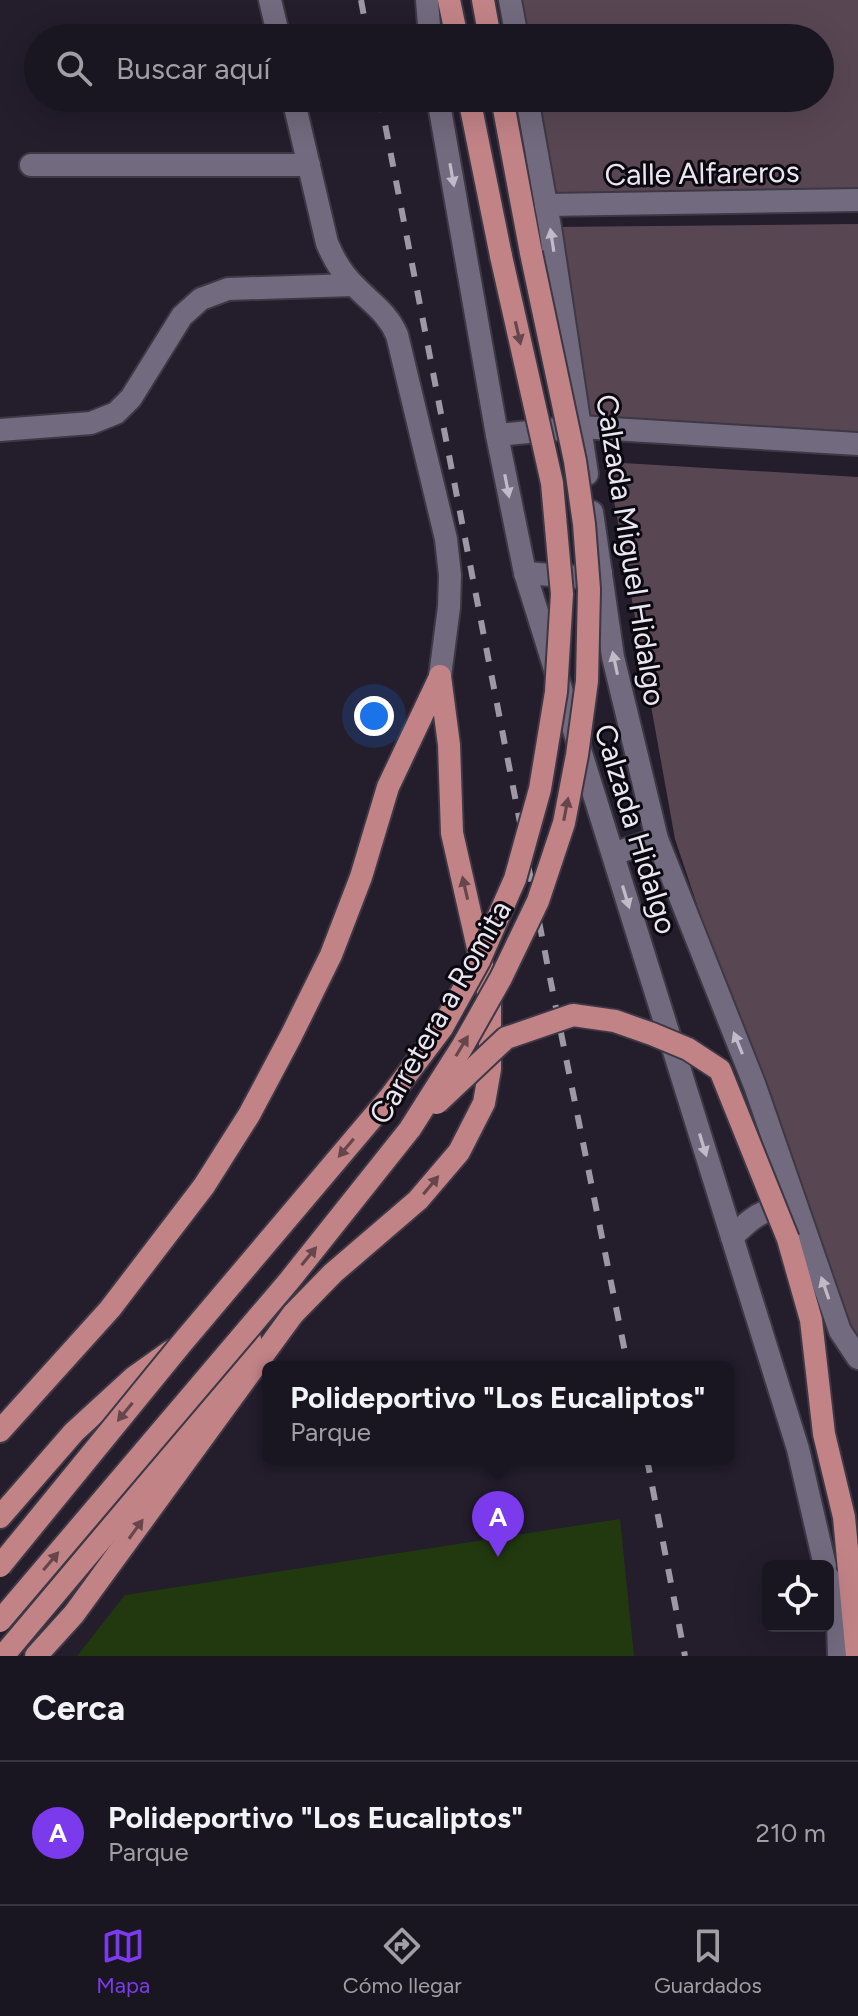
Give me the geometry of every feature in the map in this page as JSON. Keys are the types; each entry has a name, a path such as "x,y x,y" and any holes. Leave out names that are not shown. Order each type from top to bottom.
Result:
{"main road":[{"path":"449,0 454,24"},
{"path":"483,0 487,24"},
{"name":"Carretera a Romita","path":"0,1566 182,1343 390,1097 442,1028 479,961 515,879 540,789 556,692 562,594 552,483 472,112"},
{"name":"Carretera a Romita","path":"0,1621 289,1281 410,1129 501,978 538,901 564,823 577,755 587,681 589,589 575,461 505,112"},
{"path":"0,1431 110,1309 204,1186 249,1115 331,955 361,877 388,787 440,676"},
{"path":"36,1656 74,1614 293,1314 333,1273 418,1200 459,1152 484,1103 490,1069 490,1001 452,833 449,745 440,676"},
{"path":"410,1129 506,1038 573,1015 615,1021 688,1049 720,1070 788,1239 811,1320 824,1434 844,1517 857,1656"},
{"path":"3,1656 167,1461 289,1281"},
{"path":"0,1517 74,1432 133,1378 182,1343"}],"street":[{"path":"270,0 276,24"},
{"path":"427,0 429,24"},
{"path":"510,0 514,24"},
{"path":"296,112 333,259 353,285 392,322 446,539 450,575 449,607 440,676"},
{"name":"Calzada Hidalgo","path":"440,112 497,435 525,573 798,1449 824,1560"},
{"name":"Calzada Miguel Hidalgo","path":"529,112 613,657 657,839 755,1086 840,1331 858,1358"},
{"path":"31,165 309,165"},
{"name":"Calle Alfareros","path":"546,205 858,200"},
{"path":"0,430 91,423 116,413 131,398 182,316 201,299 228,289 353,285"},
{"path":"497,435 580,427 858,444"},
{"path":"525,573 554,577 601,573"},
{"path":"613,854 657,839"},
{"path":"732,1237 756,1214 781,1210 802,1220"},
{"path":"834,1603 839,1656"}],"green space":[{"path":"620,1519 634,1656 77,1656 125,1595"}],"building":[{"path":"510,0 858,0 858,200 546,205 529,112 834,112 834,24 514,24"},
{"path":"858,224 858,445 580,427 550,227"},
{"path":"607,462 858,477 858,1353 840,1331 675,839"}],"railway":[{"path":"361,0 365,24"},
{"path":"383,112 627,1361"},
{"path":"648,1465 685,1656"}],"place":[{"name":"Polideportivo \"Los Eucaliptos\"","path":"498,1557"}]}
